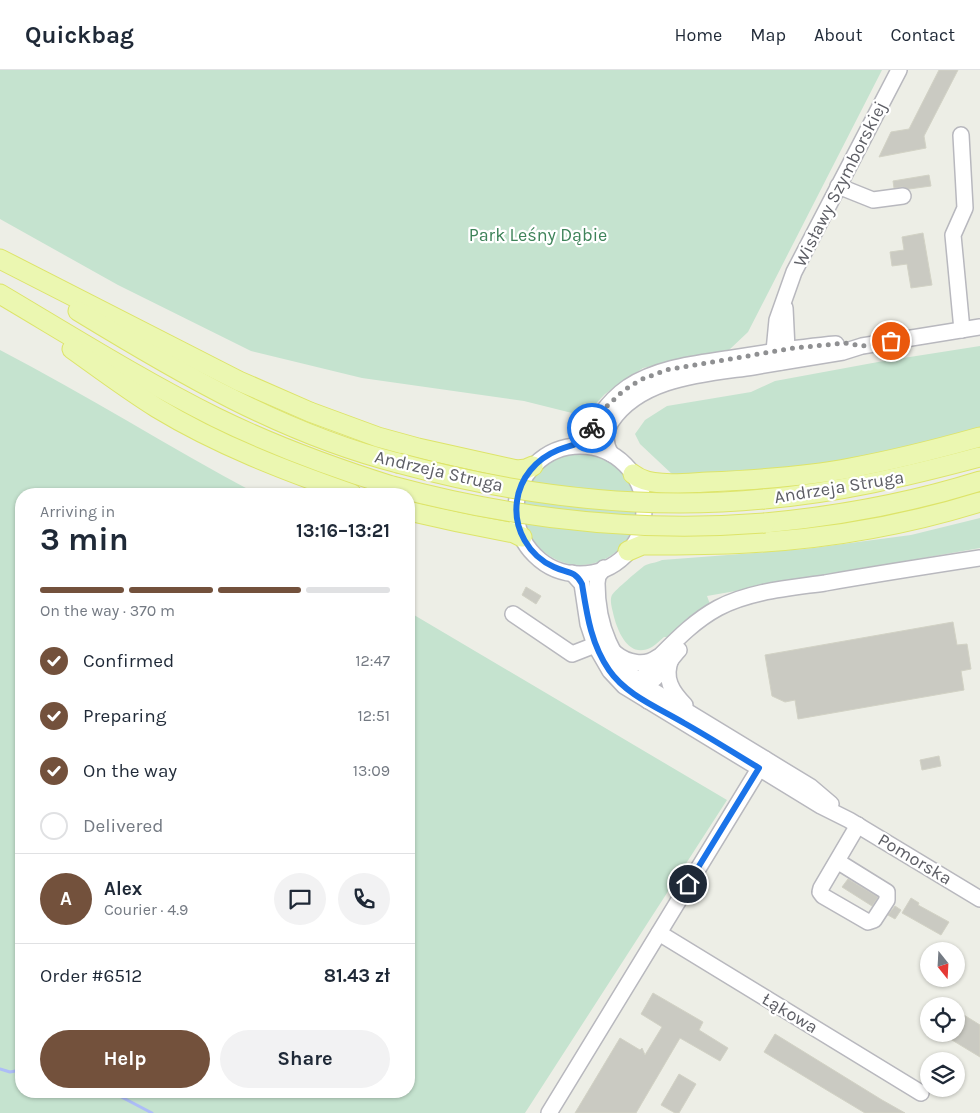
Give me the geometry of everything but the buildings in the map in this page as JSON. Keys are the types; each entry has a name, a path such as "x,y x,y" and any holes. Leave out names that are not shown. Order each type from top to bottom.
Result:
{"main road":[{"name":"Andrzeja Struga","path":"0,261 133,344 226,396 321,437 398,463 490,485 580,497 663,502 764,499 860,486 918,474 980,457"},
{"path":"0,261 239,381 310,412 378,437 451,457 517,470 533,466"},
{"name":"Andrzeja Struga","path":"0,296 137,375 215,417 304,457 401,488"},
{"path":"0,296 135,394 159,409 226,444 281,468 336,488"},
{"path":"633,474 641,480 650,482 690,483 790,477 852,468 980,437"},
{"name":"Andrzeja Struga","path":"415,491 487,508 582,522 646,526 708,526 765,523 858,511 908,501 980,481"},
{"path":"628,551 642,545 749,543 845,532 910,520 980,502"},
{"path":"415,511 514,533 522,537"}],"street":[{"name":"Wisławy Szymborskiej","path":"780,354 785,300 798,264 899,70"},
{"path":"961,134 972,207 953,235 962,330"},
{"path":"838,186 873,200 903,196"},
{"path":"572,446 592,447 611,454 624,463 633,474 642,494 643,514 639,533 628,551 617,561 592,572 572,572 556,569 533,553 522,537 517,518 517,502 522,482 533,466 549,454 580,443 587,438 602,412 623,391 640,380 679,367 780,354 843,352 862,346 980,327"},
{"path":"611,454 606,442 609,426 624,407 641,394 677,380 780,354"},
{"path":"642,686 653,679 677,638 700,619 732,602 786,589 980,558"},
{"name":"Pomorska","path":"604,568 598,576 597,589 602,626 612,650 624,667 642,686 709,725 762,763"},
{"name":"Pomorska","path":"572,572 582,584 588,624 595,645 610,671 624,686 648,702 811,787 854,822 980,899"},
{"path":"513,614 572,654 595,645"},
{"path":"612,650 623,658 638,663 666,657"},
{"name":"Pomorska","path":"666,657 671,688 677,697 709,725"},
{"name":"Pomorska","path":"624,686 634,688 642,686"},
{"name":"Pomorska","path":"642,686 643,696 648,702"},
{"path":"549,1113 762,763"},
{"path":"837,861 887,892 887,900 871,922 823,896 820,892 837,861 854,822"},
{"name":"Łąkowa","path":"658,935 920,1092"}],"green space":[{"name":"Park Leśny Dąbie","path":"0,70 882,70 748,332 729,350 643,368 605,394 584,416 524,401 362,378 251,351 118,285 0,219"},
{"path":"980,346 980,429 901,451 804,469 673,475 640,444 635,434 645,420 667,406 751,392 775,381"},
{"path":"0,350 246,488 15,488 15,1098 415,1098 415,616 727,800 525,1113 0,1113"},
{"path":"580,453 602,457 620,469 632,487 636,509 632,531 620,549 602,561 580,565 558,561 540,549 528,531 524,509 528,487 540,469 558,457"},
{"path":"980,518 980,548 707,596 711,607 670,640 664,637 652,647 644,650 632,648 622,638 614,617 611,600 614,592 644,566 662,560 805,549 911,535"}],"waterway":[{"path":"0,1069 10,1072 15,1071"},
{"path":"123,1098 152,1113"}],"way so far":[{"path":"592,428 605,408 623,391 640,380 666,370 794,348 845,343 862,346 891,341"}],"route":[{"path":"592,428 587,438 580,443 560,449 539,461 522,482 516,510 522,537 528,547 542,561 556,569 572,572 579,579 582,584 592,638 602,660 624,686 759,768 688,884"}]}
